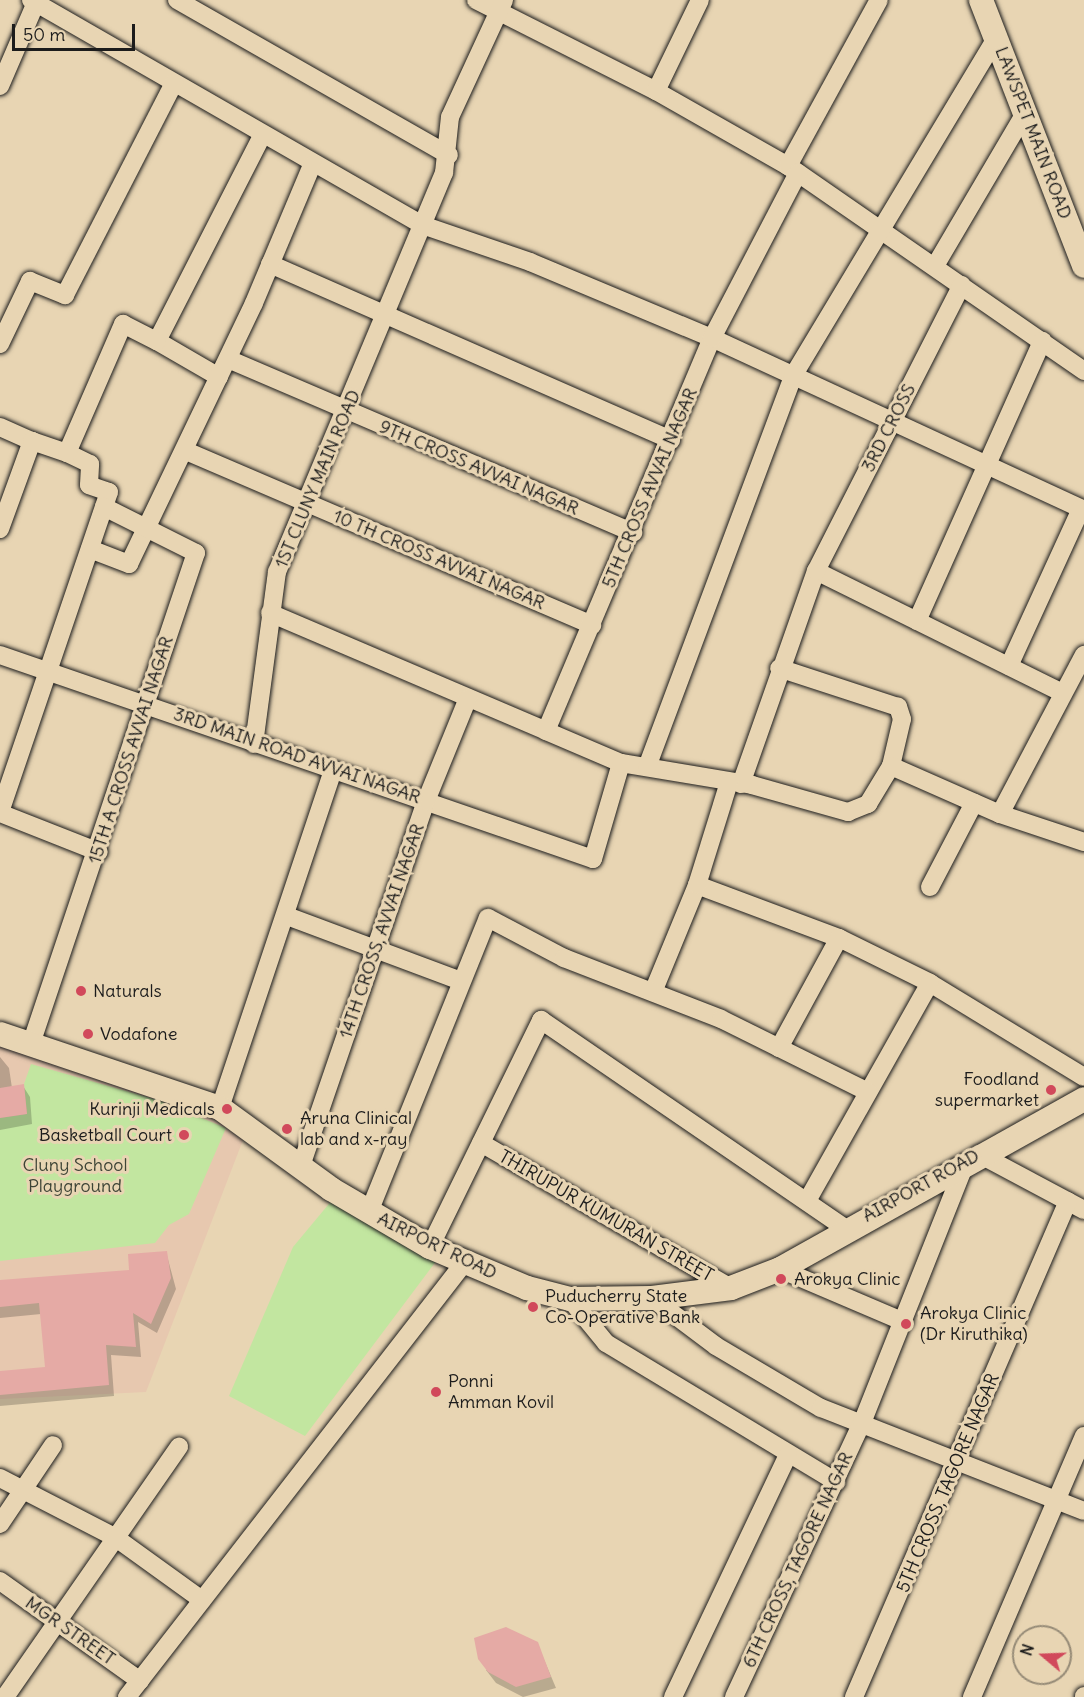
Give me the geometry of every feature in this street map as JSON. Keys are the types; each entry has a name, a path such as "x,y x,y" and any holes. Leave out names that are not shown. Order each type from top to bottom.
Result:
{"street":[{"path":"177,0 449,155"},
{"path":"476,0 501,6 793,170 1084,371"},
{"path":"656,91 700,0"},
{"name":"5TH CROSS AVVAI NAGAR","path":"546,731 633,533 712,338 879,0"},
{"name":"LAWSPET MAIN ROAD","path":"981,0 1084,264"},
{"path":"0,86 34,1 312,165 422,225 530,262 712,338 1082,510 1009,666"},
{"name":"1ST CLUNY MAIN ROAD","path":"254,744 277,572 386,318 449,155 450,117 501,6"},
{"path":"646,767 794,376 884,231 996,38"},
{"path":"0,344 24,286 30,281 65,295 174,83"},
{"path":"935,266 1025,113"},
{"path":"157,341 262,136"},
{"path":"90,549 129,564 186,451 312,165"},
{"path":"270,264 386,318 671,440"},
{"name":"3RD CROSS","path":"653,992 697,885 816,571 962,285"},
{"path":"67,453 123,324 157,341 219,378"},
{"path":"917,621 1042,341"},
{"name":"9TH CROSS AVVAI NAGAR","path":"228,359 633,533"},
{"path":"0,427 90,464 89,485 109,492 50,672 0,813 99,852"},
{"path":"0,529 33,441"},
{"name":"10 TH CROSS AVVAI NAGAR","path":"186,451 592,625"},
{"name":"15TH A CROSS AVVAI NAGAR","path":"31,1044 99,852 196,553 104,507"},
{"path":"816,571 1061,692"},
{"path":"270,613 621,763 735,783 848,812 868,804 891,766 902,719 898,707 779,668"},
{"name":"3RD MAIN ROAD AVVAI NAGAR","path":"0,655 146,703 254,744 593,860 621,763"},
{"path":"1000,814 1061,692 1084,655"},
{"name":"14TH CROSS, AVVAI NAGAR","path":"301,1166 426,801 468,698"},
{"path":"891,766 1000,814 1084,842"},
{"path":"220,1108 287,916 333,770"},
{"path":"930,887 974,803"},
{"path":"697,885 839,938 930,983 1084,1077"},
{"path":"287,916 461,981"},
{"path":"369,1212 488,918 564,958 653,992 779,1048 868,1092"},
{"path":"779,1048 839,938"},
{"path":"807,1201 930,983"},
{"path":"430,1247 541,1020 845,1228"},
{"name":"AIRPORT ROAD","path":"0,1034 220,1108 369,1212 430,1247 464,1263 570,1299 652,1298 730,1288 780,1269 845,1228 1084,1099"},
{"name":"THIRUPUR KUMURAN STREET","path":"481,1143 730,1288"},
{"path":"973,1157 1076,1206"},
{"name":"6TH CROSS, TAGORE NAGAR","path":"734,1697 836,1482 973,1157"},
{"name":"5TH CROSS, TAGORE NAGAR","path":"854,1697 959,1459 1076,1206"},
{"path":"128,1697 464,1263"},
{"path":"780,1269 904,1322"},
{"path":"652,1298 782,1386 862,1423 959,1459 1084,1511"},
{"path":"570,1299 606,1343 836,1482"},
{"path":"972,1697 1059,1501 1084,1436"},
{"path":"0,1524 53,1445"},
{"path":"5,1697 179,1447"},
{"path":"673,1697 788,1455"},
{"path":"0,1478 24,1487 116,1538 202,1600"},
{"name":"MGR STREET","path":"0,1581 140,1681"}],"shaded area":[{"path":"0,1043 248,1127 146,1392 0,1399"}],"green space":[{"name":"Cluny School Playground","path":"31,1064 158,1100 226,1128 189,1214 169,1225 155,1243 0,1261 0,1118 27,1114 24,1084"},
{"path":"333,1199 440,1256 305,1436 229,1396 293,1247"}],"building":[{"path":"24,1084 27,1114 0,1118 0,1088"},
{"path":"167,1251 171,1278 151,1324 133,1313 136,1347 106,1345 109,1385 0,1395 0,1371 45,1367 39,1303 0,1307 0,1280 129,1270 128,1254"},
{"path":"506,1627 538,1642 551,1677 516,1687 488,1672 478,1659 474,1638"}],"place":[{"name":"Naturals","path":"81,991"},
{"name":"Vodafone","path":"88,1034"},
{"name":"Foodland supermarket","path":"1051,1090"},
{"name":"Kurinji Medicals","path":"227,1109"},
{"name":"Aruna Clinical lab and x-ray","path":"287,1129"},
{"name":"Basketball Court","path":"184,1135"},
{"name":"Arokya Clinic","path":"781,1279"},
{"name":"Puducherry State Co-Operative Bank","path":"533,1307"},
{"name":"Arokya Clinic (Dr Kiruthika)","path":"906,1324"},
{"name":"Ponni Amman Kovil","path":"436,1392"}]}
